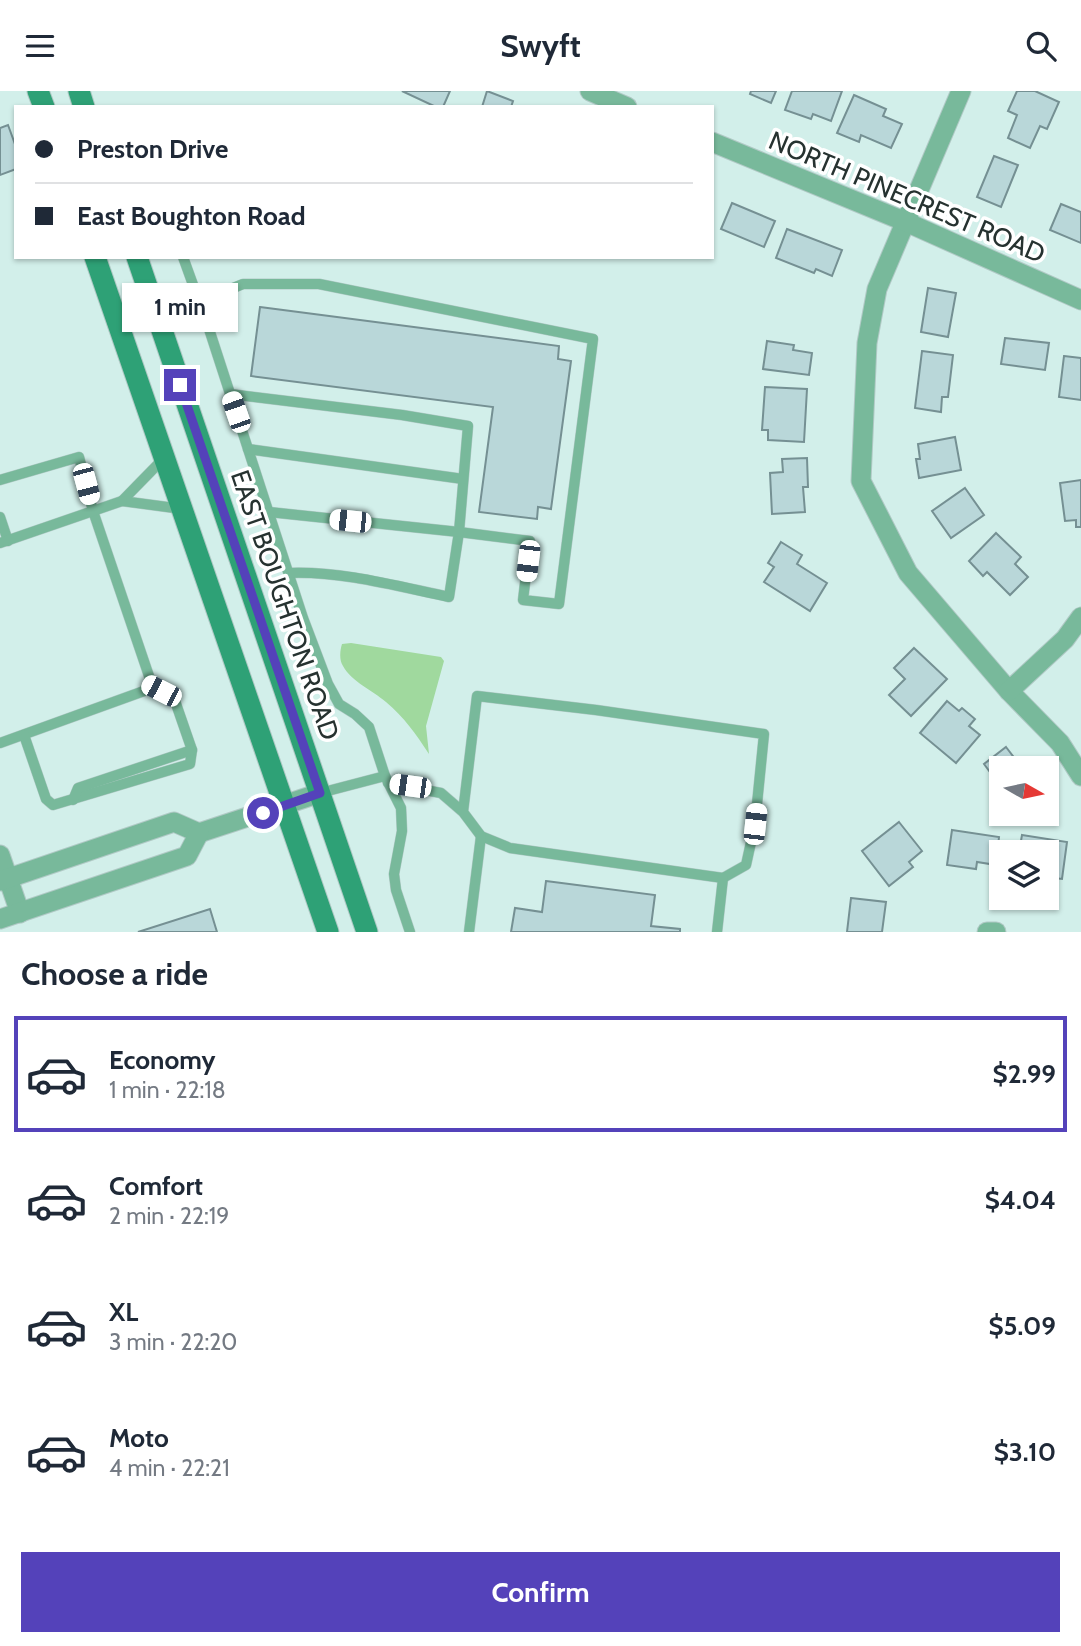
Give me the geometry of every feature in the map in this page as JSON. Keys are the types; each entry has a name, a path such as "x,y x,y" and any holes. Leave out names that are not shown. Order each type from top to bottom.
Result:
{"main road":[{"path":"97,259 328,932"},
{"name":"EAST BOUGHTON ROAD","path":"137,259 367,932"}],"street":[{"path":"961,91 877,289 867,343 861,481 908,573 1009,691 1060,743 1081,776"},
{"path":"596,92 623,105"},
{"name":"NORTH PINECREST ROAD","path":"714,143 906,222 1081,300"},
{"path":"1009,691 1065,639 1081,617"},
{"path":"4,879 174,822 200,833 320,793"},
{"path":"0,919 187,856 200,833"},
{"path":"0,855 4,879 20,913"},
{"path":"987,932 996,932"}],"lane":[{"path":"184,259 328,684 338,705 355,714 369,727 386,779 401,808 403,818 394,874 396,890 410,932"},
{"path":"199,302 243,284 320,284 593,339 559,604 523,600 530,541 269,512"},
{"path":"230,394 402,415 468,426 459,533 449,597 337,574 289,573"},
{"path":"248,449 463,479"},
{"path":"0,480 79,457 93,511 150,679 144,691 0,743"},
{"path":"122,501 164,458"},
{"path":"0,517 4,542 122,501 182,509"},
{"path":"24,734 46,799 53,805 190,764 192,750 174,698 148,684"},
{"path":"320,793 386,779 441,793 463,812 481,836 510,848 723,879 746,865 755,824 764,734 477,696 463,812"},
{"path":"469,932 481,836"},
{"path":"717,932 723,879"}],"green space":[{"path":"351,643 441,657 444,661 426,726 429,754 386,702 347,672 340,655 342,644"}],"building":[{"path":"402,91 450,91 444,105 432,105"},
{"path":"487,91 513,101 512,105 483,105"},
{"path":"751,91 776,91 771,103 750,94"},
{"path":"792,91 842,91 831,121 813,114 811,119 785,110"},
{"path":"1017,91 1035,91 1059,102 1047,129 1040,126 1030,148 1008,138 1017,115 1008,111"},
{"path":"854,95 886,109 883,116 902,124 891,148 861,135 859,142 837,133"},
{"path":"8,125 14,142 14,170 0,175 0,128"},
{"path":"994,156 1018,165 1001,207 977,197"},
{"path":"732,203 775,221 764,247 721,229"},
{"path":"1061,204 1081,212 1081,243 1050,230"},
{"path":"787,229 842,250 832,276 816,269 814,273 776,258"},
{"path":"928,288 956,293 948,337 921,332"},
{"path":"260,307 559,346 558,359 571,361 551,509 538,507 537,519 479,512 493,407 251,376"},
{"path":"1005,338 1049,343 1045,370 1001,364"},
{"path":"767,341 794,345 793,350 812,353 809,375 763,369"},
{"path":"922,351 953,355 948,397 942,397 941,412 915,408"},
{"path":"1064,356 1081,358 1081,400 1059,397"},
{"path":"765,387 807,389 804,442 768,440 768,430 762,430"},
{"path":"955,437 961,470 919,478 916,459 920,459 918,444"},
{"path":"807,458 808,487 803,487 805,512 772,514 770,473 783,472 782,459"},
{"path":"1081,480 1081,527 1076,527 1076,520 1065,521 1060,483"},
{"path":"965,488 984,515 951,538 932,511"},
{"path":"996,533 1021,557 1015,564 1028,577 1010,595 987,572 983,576 969,561"},
{"path":"781,542 802,555 797,564 827,583 810,611 764,582 774,567 768,563"},
{"path":"914,648 947,679 911,716 889,695 905,679 894,668"},
{"path":"947,701 959,711 962,708 975,719 969,726 980,735 956,763 920,733"},
{"path":"1006,747 1013,756 994,756"},
{"path":"899,822 922,851 909,862 913,867 889,886 862,851"},
{"path":"952,830 999,837 999,840 989,840 989,864 977,862 976,869 947,865"},
{"path":"1022,835 1054,840 1021,840"},
{"path":"1059,841 1067,842 1062,879 1059,879"},
{"path":"546,881 655,895 651,926 680,929 680,932 511,932 515,908 542,912"},
{"path":"851,898 886,902 882,932 847,932"},
{"path":"210,909 217,932 138,932"}],"route":[{"path":"180,385 320,793 263,813"}]}
